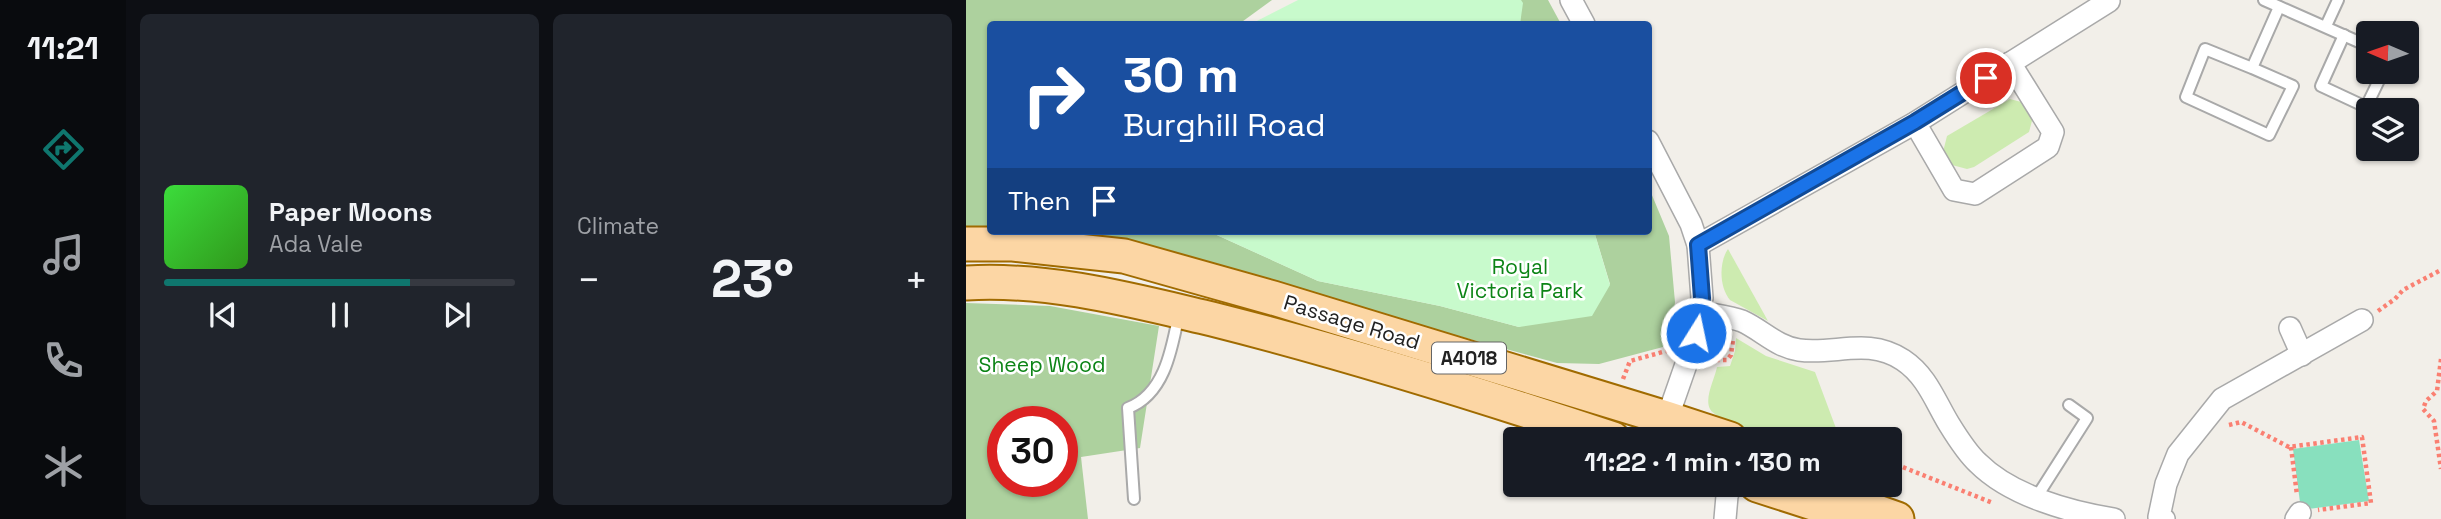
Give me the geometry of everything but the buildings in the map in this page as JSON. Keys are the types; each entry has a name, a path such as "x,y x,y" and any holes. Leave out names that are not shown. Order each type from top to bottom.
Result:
{"main road":[{"name":"Passage Road","path":"966,244 1013,244 1124,256 1273,298 1660,427"},
{"name":"Passage Road","path":"966,284 1032,284 1097,293 1180,312 1335,351 1575,427"},
{"path":"1794,497 1816,504 1887,516"},
{"path":"1856,497 1887,516"}],"street":[{"path":"1571,0 1582,21"},
{"path":"1698,245 1915,122 2111,1"},
{"path":"1915,122 1954,190 1975,194 2048,147 2052,139 2053,131 2010,63"},
{"path":"1652,149 1685,212 1698,245 1702,298 1690,354 1663,427"},
{"path":"1700,312 1733,318 1778,343 1798,350 1853,347 1879,349 1903,359 1925,379 1950,425 1977,463 2004,482 2036,498 2090,515 2115,519"},
{"path":"2157,518 2178,454 2222,399 2362,320"},
{"path":"2290,328 2302,355"},
{"path":"1724,519 1727,497"}],"lane":[{"path":"2264,0 2356,40"},
{"path":"2326,26 2338,0"},
{"path":"2252,68 2279,7"},
{"path":"2344,35 2321,86 2366,107 2377,84"},
{"path":"2205,49 2252,68 2293,86 2269,135 2186,97 2205,49"},
{"path":"1135,499 1128,408 1146,397 1164,371 1180,312"},
{"path":"2036,498 2087,418 2069,405"}],"path":[{"path":"2362,320 2395,299 2403,290 2441,270"},
{"path":"1716,360 1723,362 1731,355 1733,318"},
{"path":"1620,390 1630,361 1671,350"},
{"path":"2441,359 2437,391 2426,401 2423,409 2434,421 2441,469"},
{"path":"2210,411 2222,427 2241,422 2291,447 2362,437 2371,503 2298,516 2291,447"},
{"path":"1902,467 1997,504"}],"green space":[{"path":"966,0 1272,0 1243,21 987,21 987,228 966,229"},
{"path":"1298,0 1521,0 1523,3 1520,21 1257,21"},
{"path":"1521,0 1548,0 1559,21 1520,21"},
{"path":"2010,99 2025,103 2033,117 2029,132 1974,167 1967,169 1952,165 1943,152 1947,136"},
{"path":"1652,195 1669,236 1675,302 1672,328 1663,347 1599,364 1557,363 1091,235 1217,235 1318,281 1440,306 1519,327 1610,284 1595,235 1652,235"},
{"name":"Royal Victoria Park","path":"1217,235 1595,235 1610,285 1592,316 1519,327 1440,306 1318,281"},
{"path":"1728,249 1768,321 1730,300 1726,295 1722,274"},
{"name":"Sheep Wood","path":"966,303 1050,306 1159,326 1140,448 1081,457 1088,519 966,519"},
{"path":"1736,338 1766,356 1815,372 1836,427 1742,427 1714,413 1710,409 1708,399 1717,367 1730,366"},
{"path":"2359,440 2369,501 2301,510 2293,449"}],"route":[{"path":"1696,333 1702,298 1698,245 1915,122 1986,78"}]}
